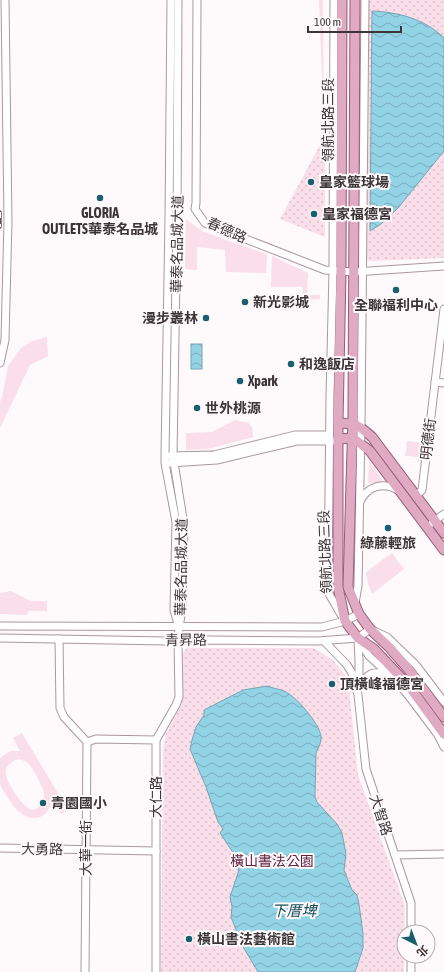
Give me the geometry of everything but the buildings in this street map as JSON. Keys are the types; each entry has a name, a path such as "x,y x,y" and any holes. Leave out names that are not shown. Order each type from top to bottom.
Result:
{"main road":[{"name":"領航北路三段","path":"342,0 337,271 338,423 332,439 338,587 345,622"},
{"name":"領航北路三段","path":"355,0 358,271 357,425 348,587 359,614 370,629 389,647 410,671 444,717"},
{"path":"338,423 357,425 372,437 444,533"},
{"path":"332,439 356,441 370,451 444,550"},
{"path":"345,622 358,638 374,649 409,686 444,734"}],"street":[{"path":"0,363 5,340 8,221 5,0"},
{"name":"華泰名品城大道","path":"171,0 170,219 165,460 176,522 174,610 179,627"},
{"name":"華泰名品城大道","path":"178,0 174,459 184,525 182,610 179,627"},
{"name":"春德路","path":"197,0 195,210 205,224 324,270 358,271 444,266"},
{"name":"領航北路三段","path":"332,439 337,271 334,0"},
{"name":"領航北路三段","path":"358,271 365,0"},
{"path":"0,306 6,298"},
{"path":"0,318 6,298"},
{"name":"明德街","path":"416,496 422,490 444,309"},
{"path":"435,382 444,383"},
{"path":"165,460 214,455 296,435 332,439"},
{"name":"領航北路三段","path":"355,603 358,586 359,504 356,441"},
{"path":"359,504 362,497 368,490 377,486 386,485 401,492"},
{"path":"427,527 444,514"},
{"name":"青昇路","path":"0,626 322,627 345,622 359,614"},
{"name":"大仁路","path":"156,972 156,740 179,697 179,627"},
{"path":"444,702 439,693 416,665 387,637 370,629 358,638 369,656 408,695 438,735 444,746"},
{"name":"青昇路","path":"0,638 324,641 358,638"},
{"name":"大智路","path":"358,638 358,695 366,769 411,903 411,924"},
{"path":"59,639 60,708 64,717 87,742 96,739 156,740"},
{"name":"大智路","path":"324,641 337,653 351,671 358,695"},
{"path":"358,688 364,679 370,674 378,672 390,676"},
{"name":"大華一街","path":"85,972 87,742"},
{"name":"大勇路","path":"0,848 156,851"},
{"path":"395,855 444,854"}],"green space":[{"path":"319,0 323,0 324,130"},
{"path":"366,0 444,0 444,258 369,261 365,258"},
{"path":"325,136 325,237 280,219"},
{"path":"186,219 202,231 267,254 266,273 226,272 225,250 197,247 197,270 185,269"},
{"path":"272,256 308,273 307,295 320,295 320,299 309,300 303,308 303,287 271,287"},
{"path":"47,337 48,357 30,365 0,428 0,402 8,366 21,348 32,341"},
{"path":"235,420 251,425 253,437 208,449 186,450 186,433 212,432"},
{"path":"407,441 425,443 422,466 417,457 405,456"},
{"path":"369,461 383,481 370,484 368,482"},
{"path":"392,553 404,569 372,594 368,584 366,572"},
{"path":"11,591 30,601 47,601 47,611 28,611 27,615 0,614 0,593"},
{"name":"橫山書法公園","path":"187,648 314,648 333,660 348,679 358,775 405,906 405,924 396,924 396,964 404,964 404,972 161,972 163,748 166,734 182,703 183,652"},
{"path":"22,733 68,810 61,814 52,800 46,813 37,818 26,816 15,808 0,784 0,758 10,751 20,751 13,738","holes":["18,759 29,764 44,791 42,801 38,808 34,810 30,809 18,798 6,776 6,768 8,765"]}],"water":[{"path":"372,11 392,13 420,21 437,31 444,38 444,151 398,208 381,224 370,231"},
{"path":"191,344 202,344 202,369 191,369"},
{"name":"下厝埤","path":"267,686 284,691 295,698 312,717 321,736 320,745 316,753 315,797 317,802 337,824 342,833 346,854 344,870 352,890 357,895 363,934 363,948 355,972 258,972 242,945 231,917 232,907 230,897 239,870 236,857 220,833 223,829 218,822 206,787 190,749 196,727 204,715 204,710 243,690"}],"railway":[{"path":"0,212 0,227"}],"place":[{"name":"皇家籃球場","path":"311,182"},
{"name":"GLORIA OUTLETS華泰名品城","path":"100,198"},
{"name":"皇家福德宮","path":"314,214"},
{"name":"全聯福利中心","path":"396,290"},
{"name":"新光影城","path":"245,302"},
{"name":"漫步叢林","path":"206,318"},
{"name":"和逸飯店","path":"291,364"},
{"name":"Xpark","path":"240,381"},
{"name":"世外桃源","path":"197,408"},
{"name":"綠藤輕旅","path":"388,528"},
{"name":"頂橫峰福德宮","path":"332,684"},
{"name":"青園國小","path":"43,803"},
{"name":"橫山書法藝術館","path":"189,939"}]}
